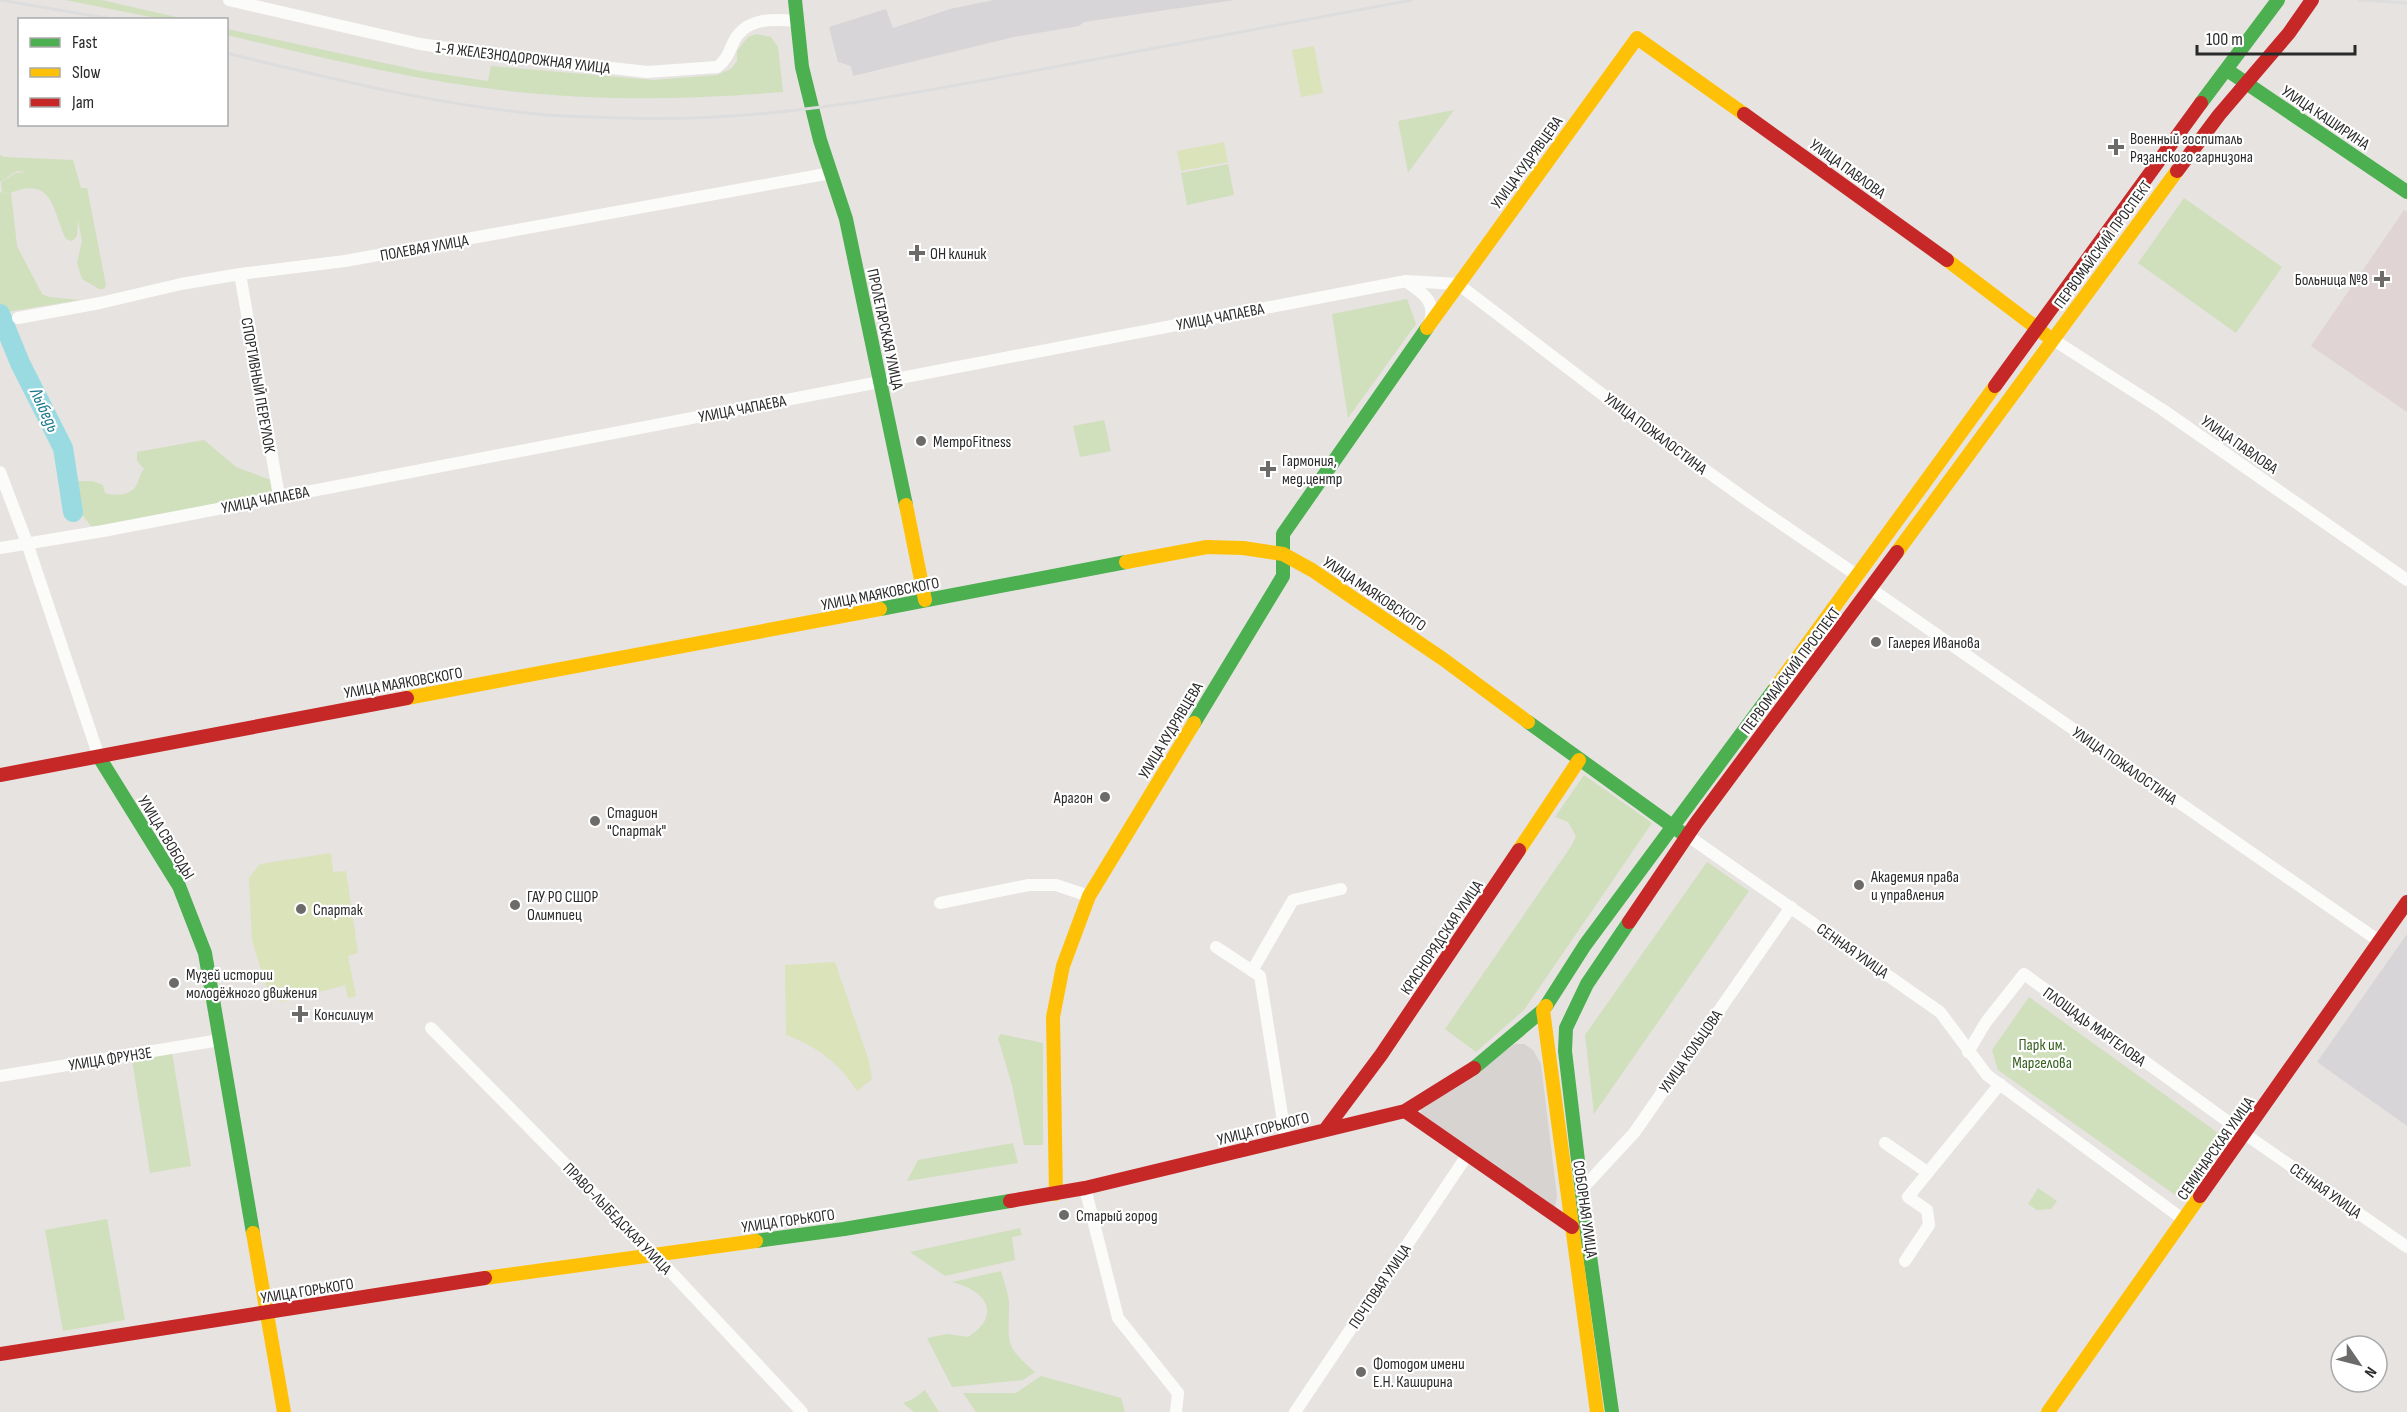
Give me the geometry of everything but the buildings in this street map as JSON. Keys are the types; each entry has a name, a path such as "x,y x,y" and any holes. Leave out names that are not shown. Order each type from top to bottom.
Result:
{"street":[{"name":"1-Я ЖЕЛЕЗНОДОРОЖНАЯ УЛИЦА","path":"229,0 420,44 648,72 717,67 727,57 737,35 750,25 772,19 797,21"},
{"name":"ПРОЛЕТАРСКАЯ УЛИЦА","path":"795,0 802,67 820,140 846,219 925,600"},
{"name":"ПЕРВОМАЙСКИЙ ПРОСПЕКТ","path":"1543,1010 1586,945 1858,576 2140,184 2278,0"},
{"name":"ПЕРВОМАЙСКИЙ ПРОСПЕКТ","path":"1566,1028 1587,984 1688,836 2219,115 2289,33 2312,0"},
{"name":"УЛИЦА КУДРЯВЦЕВА","path":"1056,1194 1053,1017 1063,966 1089,896 1283,576 1283,534 1458,284 1637,38"},
{"name":"УЛИЦА ПАВЛОВА","path":"1637,38 1958,267 2037,329"},
{"name":"УЛИЦА КАШИРИНА","path":"2227,70 2407,192"},
{"name":"ПОЛЕВАЯ УЛИЦА","path":"18,318 240,274 345,261 831,173"},
{"name":"СПОРТИВНЫЙ ПЕРЕУЛОК","path":"240,274 279,496"},
{"name":"УЛИЦА ЧАПАЕВА","path":"0,548 103,531 1406,281 1458,284"},
{"path":"1406,281 1426,296 1431,304 1430,325"},
{"path":"1430,283 1443,295 1442,307"},
{"name":"УЛИЦА ПОЖАЛОСТИНА","path":"1458,284 1641,424 1858,576"},
{"path":"2037,329 2052,339"},
{"name":"УЛИЦА ПАВЛОВА","path":"2052,339 2163,410 2407,580"},
{"name":"УЛИЦА СВОБОДЫ","path":"0,472 27,543 99,757 179,886 205,953 284,1412"},
{"name":"УЛИЦА МАЯКОВСКОГО","path":"0,775 1207,547 1243,548 1283,554 1312,570 1421,643 1579,760 1688,836"},
{"name":"УЛИЦА ПОЖАЛОСТИНА","path":"1871,589 2379,941"},
{"name":"КРАСНОРЯДСКАЯ УЛИЦА","path":"1325,1130 1386,1047 1579,760"},
{"name":"СЕННАЯ УЛИЦА","path":"1688,836 1940,1012 1968,1053 1987,1075 2184,1220"},
{"path":"940,903 1029,885 1056,885 1089,896"},
{"path":"1252,971 1293,900 1341,889"},
{"name":"СЕМИНАРСКАЯ УЛИЦА","path":"2048,1412 2407,902"},
{"name":"УЛИЦА КОЛЬЦОВА","path":"1582,1189 1634,1133 1791,907"},
{"path":"1216,947 1260,976 1286,1140"},
{"name":"ПЛОЩАДЬ МАРГЕЛОВА","path":"1968,1053 1986,1022 2024,974 2245,1134"},
{"name":"УЛИЦА ГОРЬКОГО","path":"0,1354 500,1276 844,1229 1085,1188 1405,1111 1471,1070 1543,1010"},
{"name":"СОБОРНАЯ УЛИЦА","path":"1543,1010 1597,1412"},
{"name":"ПРАВО-ЛЫБЕДСКАЯ УЛИЦА","path":"431,1028 656,1256 802,1412"},
{"name":"СОБОРНАЯ УЛИЦА","path":"1566,1028 1565,1051 1612,1412"},
{"name":"УЛИЦА ФРУНЗЕ","path":"0,1076 220,1040"},
{"path":"1905,1261 1929,1224 1927,1210 1908,1197 2000,1084"},
{"path":"1405,1111 1572,1227"},
{"name":"СЕННАЯ УЛИЦА","path":"2245,1134 2407,1247"},
{"path":"1885,1143 1927,1172"},
{"name":"ПОЧТОВАЯ УЛИЦА","path":"1294,1412 1464,1160"},
{"path":"1085,1188 1118,1318 1178,1394 1176,1412"}],"shaded area":[{"path":"994,0 1235,0 1084,22 1079,26 1014,37 853,76 851,66 838,62 829,27 886,9 893,28 950,9"},
{"name":"Больница №8","path":"2404,210 2407,212 2407,412 2311,346"},
{"path":"2407,934 2407,1126 2317,1062"},
{"path":"1515,1044 1524,1044 1533,1050 1541,1064 1557,1196 1555,1208 1420,1117 1421,1110"}],"green space":[{"path":"65,0 101,0 181,18 156,18"},
{"path":"228,29 421,71 488,81 491,66 653,80 717,75 731,69 737,61 737,51 748,37 756,34 771,37 778,47 783,92 655,98 527,93 451,83 301,53 228,35"},
{"path":"1314,46 1323,93 1301,97 1292,50"},
{"path":"1454,110 1408,173 1398,121"},
{"path":"1224,142 1228,162 1181,171 1177,151"},
{"path":"0,155 73,160 81,188 87,188 106,285 104,289 99,289 82,279 77,263 82,241 78,220 77,236 72,241 66,239 49,198 43,192 23,189 11,193 17,246 42,294 49,297 80,300 0,313 0,192 8,194 2,192 1,182 16,173 27,172 17,171 0,182"},
{"path":"1228,164 1234,195 1187,205 1181,173"},
{"path":"2184,198 2282,267 2236,333 2138,263"},
{"path":"1407,299 1416,324 1348,418 1332,314"},
{"path":"1104,420 1111,451 1080,457 1073,426"},
{"path":"204,440 236,467 271,480 275,494 93,528 78,510 73,485 78,481 92,481 103,485 105,493 108,494 117,495 130,492 136,486 144,469 137,461 137,452"},
{"path":"1584,775 1652,823 1524,1010 1476,1052 1445,1029 1572,845 1576,836 1568,822 1555,817"},
{"name":"Спартак","path":"331,853 333,872 346,871 358,953 348,956 356,996 348,998 345,985 282,1002 269,996 252,940 249,878 260,864"},
{"path":"1707,862 1749,891 1594,1114 1585,1035"},
{"path":"835,962 869,1061 872,1079 857,1091 835,1064 807,1044 786,1035 785,965"},
{"name":"Парк им. Маргелова","path":"2029,997 2225,1138 2181,1199 1998,1070 1992,1050"},
{"path":"1001,1034 1043,1043 1043,1145 1024,1145 1012,1085 998,1038"},
{"path":"172,1053 191,1166 150,1173 132,1060"},
{"path":"1013,1143 1018,1163 907,1181 918,1160"},
{"path":"2038,1188 2057,1201 2051,1209 2037,1210 2028,1204"},
{"path":"107,1219 125,1320 63,1331 45,1230"},
{"path":"1020,1228 1022,1235 1012,1237 1015,1260 945,1276 910,1252"},
{"path":"1001,1271 1009,1300 1010,1342 1017,1355 1035,1372 1023,1380 952,1387 927,1338 947,1334 968,1337 979,1329 985,1320 986,1304 974,1291 952,1282"},
{"path":"1041,1376 1121,1398 1125,1412 976,1412 963,1393 1016,1393"},
{"path":"925,1390 939,1412 914,1412 903,1403"}],"waterway":[{"name":"Лыбедь","path":"0,314 20,363 63,448 73,512"}],"railway":[{"path":"0,0 106,18"},
{"path":"228,53 377,88 490,109 589,117 729,116 833,106 884,98 1412,0"},
{"path":"2359,0 2407,3"}],"traffic: fast":[{"path":"795,0 802,67 820,140 846,219 906,505"},
{"path":"2201,103 2278,0"},
{"path":"2227,70 2407,192"},
{"path":"1194,723 1283,576 1283,534 1427,328"},
{"path":"880,609 1126,562"},
{"path":"1546,1006 1585,945 1776,687"},
{"path":"1528,722 1682,833"},
{"path":"99,757 179,886 205,953 253,1233"},
{"path":"1612,1412 1586,1228 1565,1051 1566,1028 1587,984 1629,922"},
{"path":"1474,1068 1543,1010"},
{"path":"756,1241 844,1229 1010,1201"}],"traffic: slow":[{"path":"1427,328 1637,38 1744,114"},
{"path":"1897,552 2177,171"},
{"path":"1947,260 2046,335"},
{"path":"1776,687 1995,386"},
{"path":"906,505 925,600"},
{"path":"1126,562 1207,547 1243,548 1283,554 1312,570 1443,659 1528,722"},
{"path":"407,698 880,609"},
{"path":"1056,1194 1053,1017 1063,966 1089,896 1194,723"},
{"path":"1519,850 1579,760"},
{"path":"1546,1006 1543,1010 1597,1412"},
{"path":"2048,1412 2200,1196"},
{"path":"253,1233 284,1412"},
{"path":"485,1278 756,1241"}],"traffic: jam":[{"path":"2177,171 2219,115 2289,33 2312,0"},
{"path":"1995,386 2201,103"},
{"path":"1744,114 1947,260"},
{"path":"1629,922 1696,823 1897,552"},
{"path":"0,775 407,698"},
{"path":"1325,1130 1381,1055 1519,850"},
{"path":"2200,1196 2407,902"},
{"path":"1010,1201 1085,1188 1405,1111 1474,1068"},
{"path":"1405,1111 1572,1227"},
{"path":"0,1354 485,1278"}],"place":[{"name":"Военный госпиталь Рязанского гарнизона","path":"2116,147"},
{"name":"ОН клиник","path":"917,253"},
{"name":"Больница №8","path":"2382,279"},
{"name":"МетроFitness","path":"921,441"},
{"name":"Гармония, мед.центр","path":"1268,469"},
{"name":"Галерея Иванова","path":"1876,642"},
{"name":"Арагон","path":"1105,797"},
{"name":"Стадион \"Спартак\"","path":"595,821"},
{"name":"Академия права и управления","path":"1859,885"},
{"name":"ГАУ РО СШОР Олимпиец","path":"515,905"},
{"name":"Спартак","path":"301,909"},
{"name":"Музей истории молодёжного движения","path":"174,983"},
{"name":"Консилиум","path":"300,1014"},
{"name":"Старый город","path":"1064,1215"},
{"name":"Фотодом имени Е.Н. Каширина","path":"1361,1372"}]}
